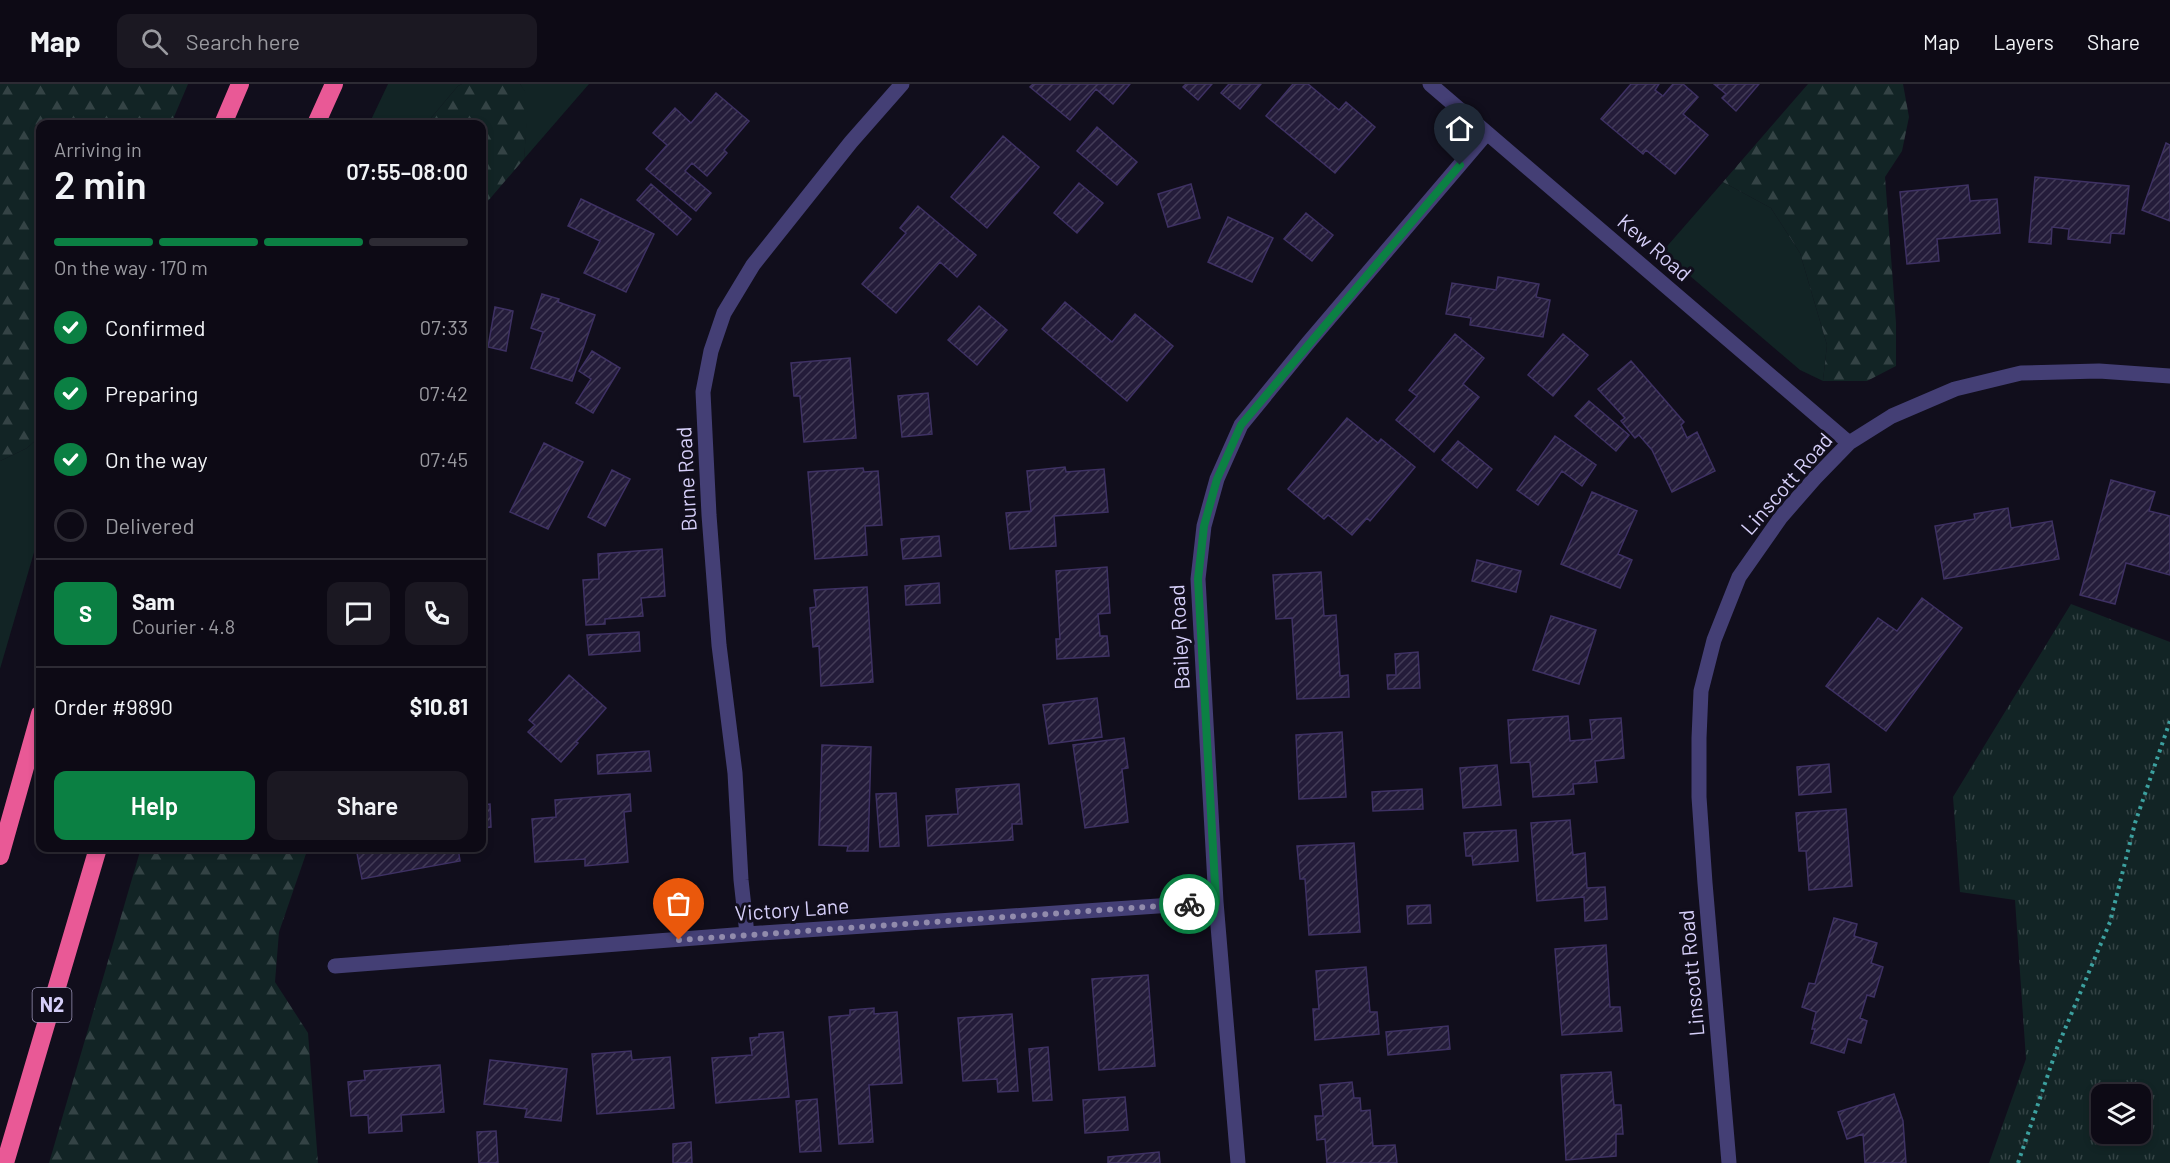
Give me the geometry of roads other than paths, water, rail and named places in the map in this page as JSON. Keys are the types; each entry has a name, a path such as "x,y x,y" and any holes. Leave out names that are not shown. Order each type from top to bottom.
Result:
{"highway":[{"path":"225,120 240,84"},
{"path":"318,120 334,84"},
{"path":"0,856 36,728"},
{"name":"N2","path":"5,1163 97,852"}],"street":[{"name":"Burne Road","path":"747,934 741,880 735,773 719,645 703,392 711,351 724,313 753,265 851,142 902,84"},
{"name":"Kew Road","path":"1430,84 1849,443"},
{"name":"Bailey Road","path":"1238,1163 1216,902 1198,579 1204,526 1217,479 1241,425 1487,133"},
{"name":"Linscott Road","path":"1729,1163 1699,797 1701,691 1714,640 1739,577 1781,517 1849,443 1892,416 1955,389 2021,373 2099,371 2170,376"},
{"name":"Victory Lane","path":"335,966 747,934 1216,902"}]}
